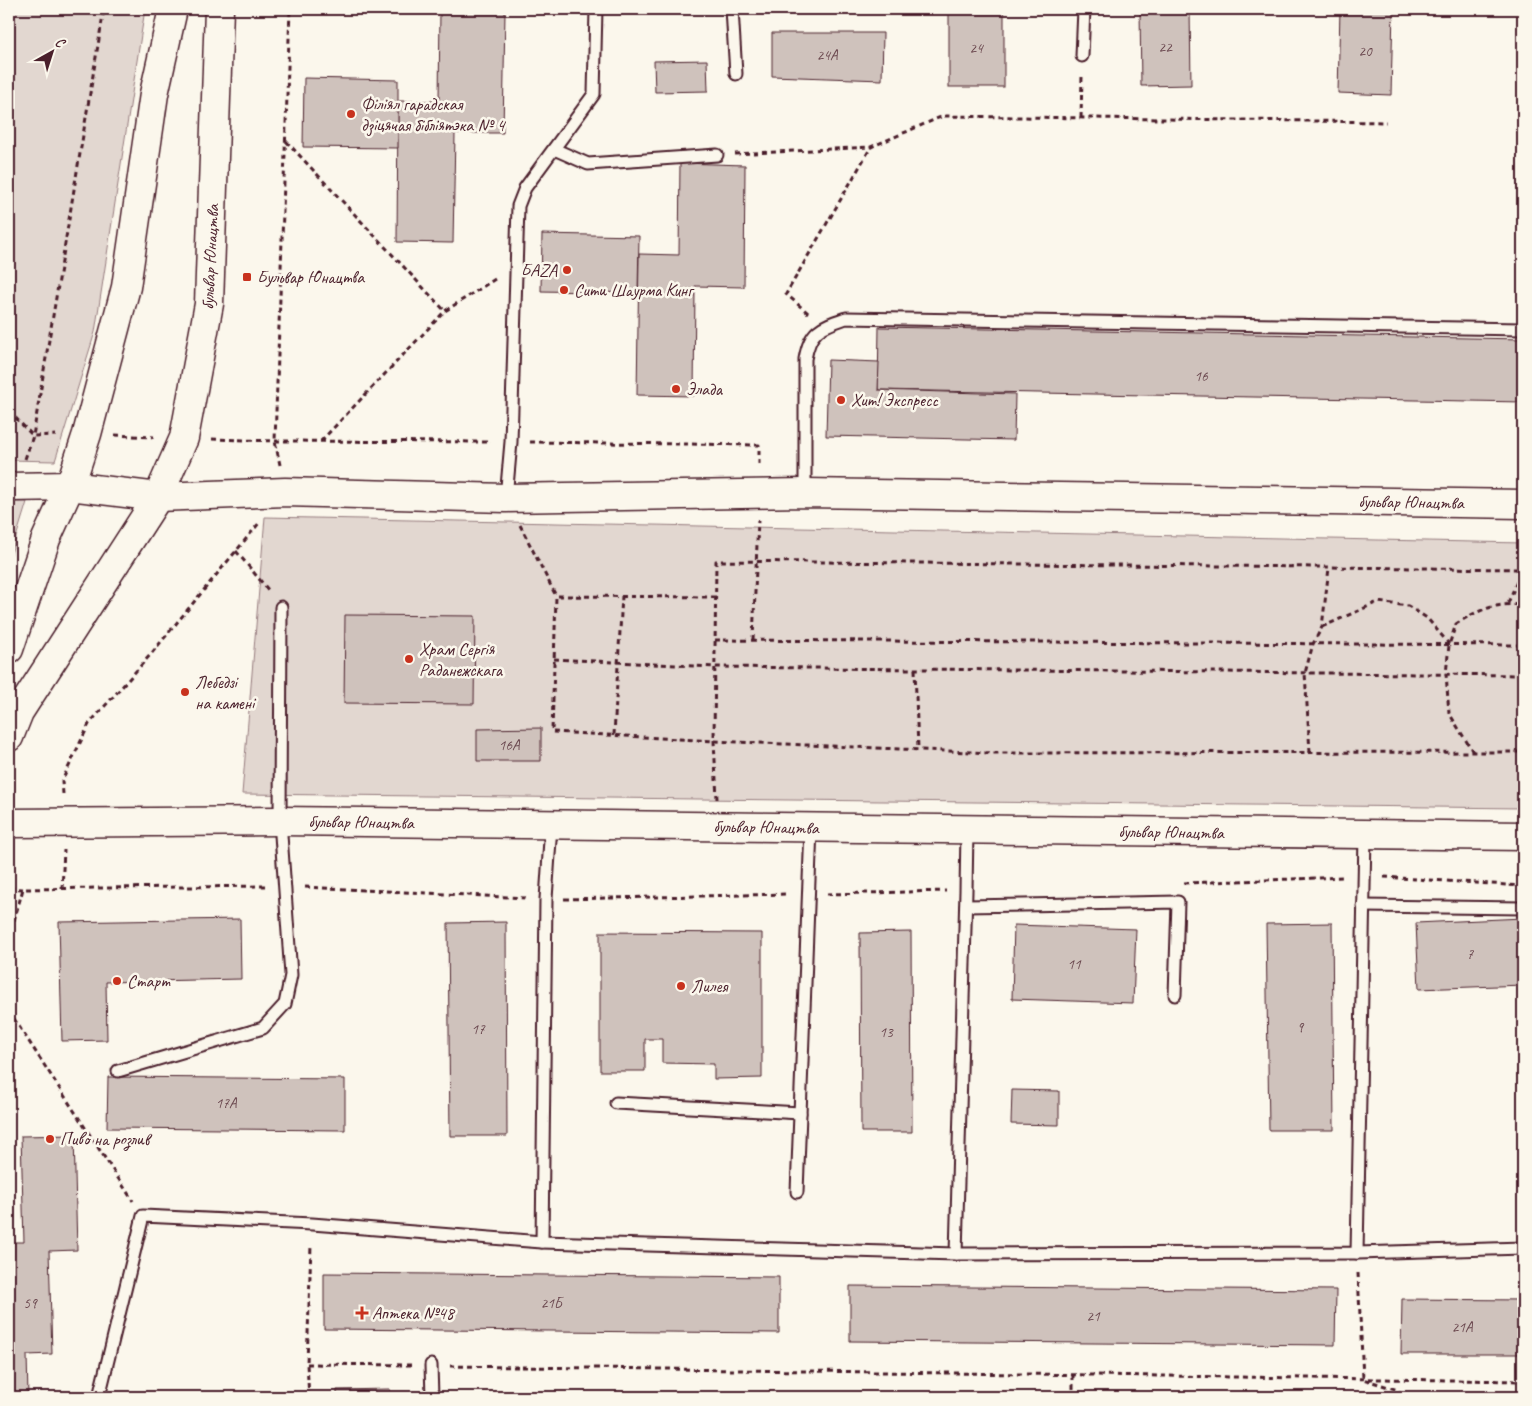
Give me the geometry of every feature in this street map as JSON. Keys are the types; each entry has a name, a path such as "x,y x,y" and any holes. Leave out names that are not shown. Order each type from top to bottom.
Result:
{"street":[{"path":"9,649 46,539 70,486 87,434 126,287 154,94 173,9"},
{"name":"бульвар Юнацтва","path":"9,737 19,712 158,497 184,438 209,304 219,9"},
{"name":"бульвар Юнацтва","path":"12,487 70,486 158,497 285,492 506,498 805,493 1523,504"},
{"name":"бульвар Юнацтва","path":"9,823 280,821 1523,836"}],"lane":[{"path":"506,498 512,442 518,206 525,188 594,94 596,9"},
{"path":"732,9 736,74"},
{"path":"1082,56 1084,9"},
{"path":"554,149 588,164 716,155"},
{"path":"805,493 806,360 808,347 814,335 823,326 846,318 1523,329"},
{"path":"118,1071 263,1028 285,1004 290,975 280,821 281,607"},
{"path":"542,1242 546,899 551,825"},
{"path":"797,1192 811,828"},
{"path":"956,1254 967,830"},
{"path":"1357,1253 1365,834"},
{"path":"966,906 1178,902 1175,995"},
{"path":"1363,906 1523,908"},
{"path":"616,1103 800,1113"},
{"path":"99,1397 143,1216 312,1224 542,1242 956,1254 1357,1253 1523,1248"},
{"path":"431,1365 432,1397"}],"path":[{"path":"12,487 33,436 104,9"},
{"path":"62,889 65,823 62,781 89,724 285,492 275,441 290,9"},
{"path":"1081,118 1082,56"},
{"path":"716,155 871,147 943,116 1386,122"},
{"path":"285,141 445,311"},
{"path":"823,326 786,294 871,147"},
{"path":"321,442 445,311 516,265"},
{"path":"9,411 33,436 87,434 321,442 759,445 759,494 753,640"},
{"path":"506,498 556,596 552,732 993,753 1523,752"},
{"path":"236,551 281,607"},
{"path":"718,827 714,741 716,562 1523,568 1508,603"},
{"path":"1310,752 1305,673 1313,644 1322,627 1329,568"},
{"path":"556,596 716,597"},
{"path":"614,735 622,596"},
{"path":"1322,627 1378,602 1408,606 1427,618 1449,645"},
{"path":"1473,752 1448,712 1446,674 1449,645 1456,624 1476,612 1508,603 1523,605"},
{"path":"715,640 1523,645"},
{"path":"554,659 715,666 1523,675"},
{"path":"915,669 918,749"},
{"path":"1175,883 1364,876 1523,886"},
{"path":"9,888 283,886 546,899 966,891"},
{"path":"9,938 23,889"},
{"path":"9,1011 143,1216"},
{"path":"309,1397 307,1364 312,1224"},
{"path":"1357,1253 1363,1379"},
{"path":"307,1364 1523,1381"},
{"path":"1073,1375 1073,1397"},
{"path":"1363,1379 1398,1390 1404,1397"}],"shaded area":[{"path":"9,9 145,9 95,332 55,461 9,460"},
{"path":"9,502 27,502 9,560"},
{"path":"265,517 1523,543 1523,808 242,794"}],"building":[{"path":"949,9 1004,9 1004,87 949,87"},
{"path":"1140,9 1190,9 1191,85 1141,86"},
{"path":"1340,9 1393,9 1391,95 1338,93"},
{"path":"440,10 505,11 503,133 455,133 453,243 397,242 398,101 439,101"},
{"path":"772,33 883,33 882,80 772,76"},
{"path":"707,60 708,91 655,92 654,61"},
{"name":"Філіял гарадская дзіцячая бібліятэка № 4","path":"304,78 398,80 398,148 303,147"},
{"path":"680,163 745,165 744,287 695,286 694,396 637,395 639,254 679,255"},
{"path":"542,234 639,236 638,293 541,291"},
{"path":"879,327 1523,339 1523,402 878,390"},
{"path":"828,360 879,362 878,390 1015,394 1014,440 826,436"},
{"name":"Храм Сергія Раданежскага","path":"345,615 475,616 474,704 344,703"},
{"path":"541,728 541,761 477,761 477,729"},
{"path":"1523,918 1523,985 1419,989 1416,923"},
{"name":"Старт","path":"240,919 241,979 106,982 107,1040 62,1041 59,922"},
{"path":"506,922 507,1136 450,1136 448,923"},
{"path":"1332,923 1334,1130 1269,1130 1266,924"},
{"path":"1014,925 1136,929 1133,1003 1012,999"},
{"name":"Лилея","path":"600,932 762,933 762,1078 714,1079 714,1064 662,1063 662,1039 645,1039 645,1071 600,1071"},
{"path":"911,932 912,1132 861,1132 860,933"},
{"path":"108,1077 345,1079 345,1130 107,1128"},
{"path":"1012,1090 1059,1091 1059,1125 1011,1124"},
{"path":"74,1135 77,1250 49,1251 52,1354 27,1355 28,1397 9,1397 9,1242 24,1242 21,1136"},
{"path":"324,1273 779,1277 779,1333 324,1329"},
{"path":"850,1286 1336,1290 1335,1345 850,1341"},
{"path":"1402,1299 1523,1300 1523,1354 1401,1354"},
{"path":"390,1389 390,1397 337,1397 337,1390"},
{"path":"171,1394 171,1397 134,1397 134,1395"}],"place":[{"name":"Філіял гарадская дзіцячая бібліятэка № 4","path":"351,114"},
{"name":"БАZA","path":"567,270"},
{"name":"Бульвар Юнацтва","path":"247,277"},
{"name":"Сити Шаурма Кинг","path":"564,290"},
{"name":"Элада","path":"676,389"},
{"name":"Хит! Экспресс","path":"841,400"},
{"name":"Храм Сергія Раданежскага","path":"409,659"},
{"name":"Лебедзі на камені","path":"185,692"},
{"name":"Старт","path":"117,981"},
{"name":"Лилея","path":"681,986"},
{"name":"Пиво на розлив","path":"50,1139"},
{"name":"Аптека №48","path":"362,1313"}]}
